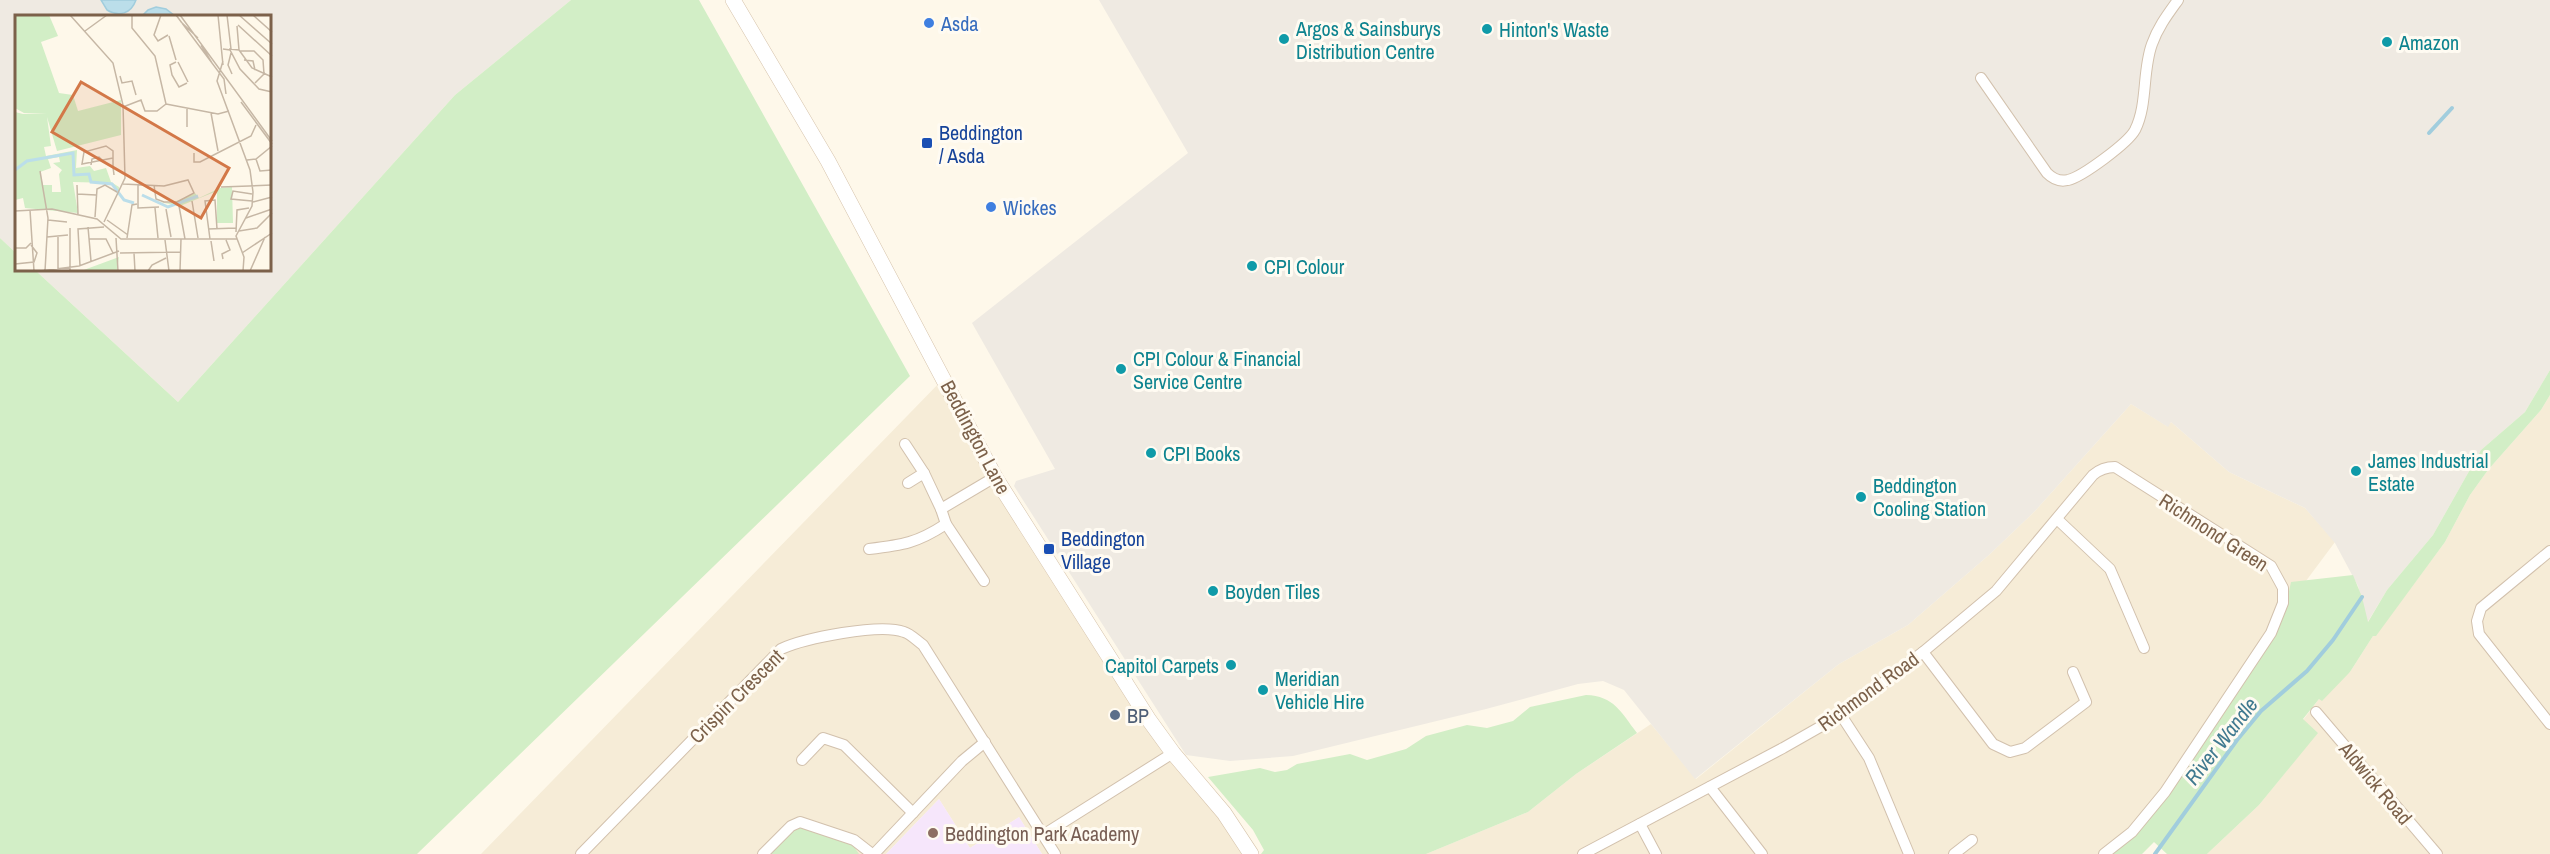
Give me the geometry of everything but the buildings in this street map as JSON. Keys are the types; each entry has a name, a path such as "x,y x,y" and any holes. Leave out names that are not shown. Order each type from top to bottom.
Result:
{"main road":[{"name":"Beddington Lane","path":"733,0 828,161 995,477 1120,675 1173,753 1228,818 1251,854"}],"street":[{"path":"1981,78 2047,173 2060,180 2072,179 2122,146 2134,133 2141,110 2152,44 2163,21 2178,0"},
{"path":"905,444 924,473 946,524 984,581"},
{"name":"Richmond Road","path":"1583,854 1841,715 1923,652 1996,591 2093,475 2105,467"},
{"name":"Richmond Green","path":"2104,854 2132,832 2166,792 2271,633 2283,603 2283,588 2271,566 2115,467 2105,467"},
{"path":"908,483 924,473"},
{"path":"941,510 995,477"},
{"path":"2057,519 2110,569 2144,648"},
{"path":"869,549 910,544 927,537 946,524"},
{"path":"2550,551 2481,608 2477,621 2482,639 2550,724"},
{"name":"Crispin Crescent","path":"581,854 781,649 798,642 865,630 892,629 905,632 923,645 1055,854"},
{"path":"1923,652 1993,744 2010,752 2025,748 2086,702 2073,672"},
{"name":"Aldwick Road","path":"2316,712 2437,854"},
{"path":"1841,715 1869,758 1909,854"},
{"path":"802,760 823,738 844,745 912,813"},
{"path":"763,854 791,826 800,822 854,840 873,854 962,761 985,742"},
{"path":"1042,835 1173,753"},
{"path":"1710,787 1762,854"},
{"path":"1640,824 1656,854"},
{"path":"1954,854 1972,840"}],"shaded area":[{"path":"0,0 571,0 455,95 178,402 37,272 272,272 272,15 15,15 15,252 0,238"},
{"path":"1099,0 2550,0 2550,370 2525,412 2481,450 2433,535 2387,590 2367,623 2358,586 2335,543 2305,508 2229,472 2171,422 2168,427 2131,404 2035,511 1990,554 1908,625 1839,664 1695,779 1624,690 1603,681 1578,684 1293,756 1230,761 1186,755 1014,486 1016,481 1055,469 972,323 1188,153"},
{"path":"944,378 1120,675 1251,854 1042,854 1019,817 970,848 939,799 886,854 481,854"},
{"path":"2550,395 2550,854 2207,854 2259,805 2317,733 2303,720 2319,699 2350,672 2373,636 2445,542 2470,495 2488,470 2541,410"},
{"path":"2131,404 2167,426 2171,422 2229,472 2305,508 2335,542 2279,617 2165,792 2104,854 1426,854 1528,812 1576,774 1651,724 1696,779 1839,664 1908,625 1990,554 2035,511"},
{"name":"Beddington Park Academy","path":"939,799 970,848 1019,817 1042,854 886,854"}],"green space":[{"path":"571,0 699,0 910,376 417,854 0,854 0,238 15,252 15,272 37,272 178,402 455,95"},
{"path":"2550,370 2550,395 2541,410 2488,470 2470,495 2445,542 2376,636 2373,636 2350,672 2322,701 2319,699 2303,719 2318,733 2259,805 2207,854 2167,854 2154,842 2142,854 2108,854 2176,781 2284,615 2291,582 2353,575 2362,597 2368,622 2387,590 2433,535 2481,450 2525,412"},
{"path":"1586,695 1604,698 1616,706 1637,733 1576,774 1528,812 1426,854 1261,854 1264,850 1253,830 1208,777 1260,768 1275,772 1287,770 1297,764 1350,754 1367,760 1406,749 1426,736 1467,725 1487,728 1513,721 1530,707"},
{"path":"798,826 852,844 859,854 769,854"}],"water":[{"path":"101,0 136,0 128,11 120,14 107,10"},
{"path":"156,7 166,9 174,15 143,15"}],"waterway":[{"name":"River Wandle","path":"2429,133 2452,108"},
{"name":"River Wandle","path":"2155,854 2237,740 2261,711 2307,671 2333,640 2362,597"}],"place":[{"name":"Asda","path":"929,23"},
{"name":"Hinton's Waste","path":"1487,29"},
{"name":"Argos & Sainsburys Distribution Centre","path":"1284,39"},
{"name":"Amazon","path":"2387,42"},
{"name":"Beddington / Asda","path":"927,143"},
{"name":"Wickes","path":"991,207"},
{"name":"CPI Colour","path":"1252,266"},
{"name":"CPI Colour & Financial Service Centre","path":"1121,369"},
{"name":"CPI Books","path":"1151,453"},
{"name":"James Industrial Estate","path":"2356,471"},
{"name":"Beddington Cooling Station","path":"1861,497"},
{"name":"Beddington Village","path":"1049,549"},
{"name":"Boyden Tiles","path":"1213,591"},
{"name":"Capitol Carpets","path":"1231,665"},
{"name":"Meridian Vehicle Hire","path":"1263,690"},
{"name":"BP","path":"1115,715"},
{"name":"Beddington Park Academy","path":"933,833"}]}
